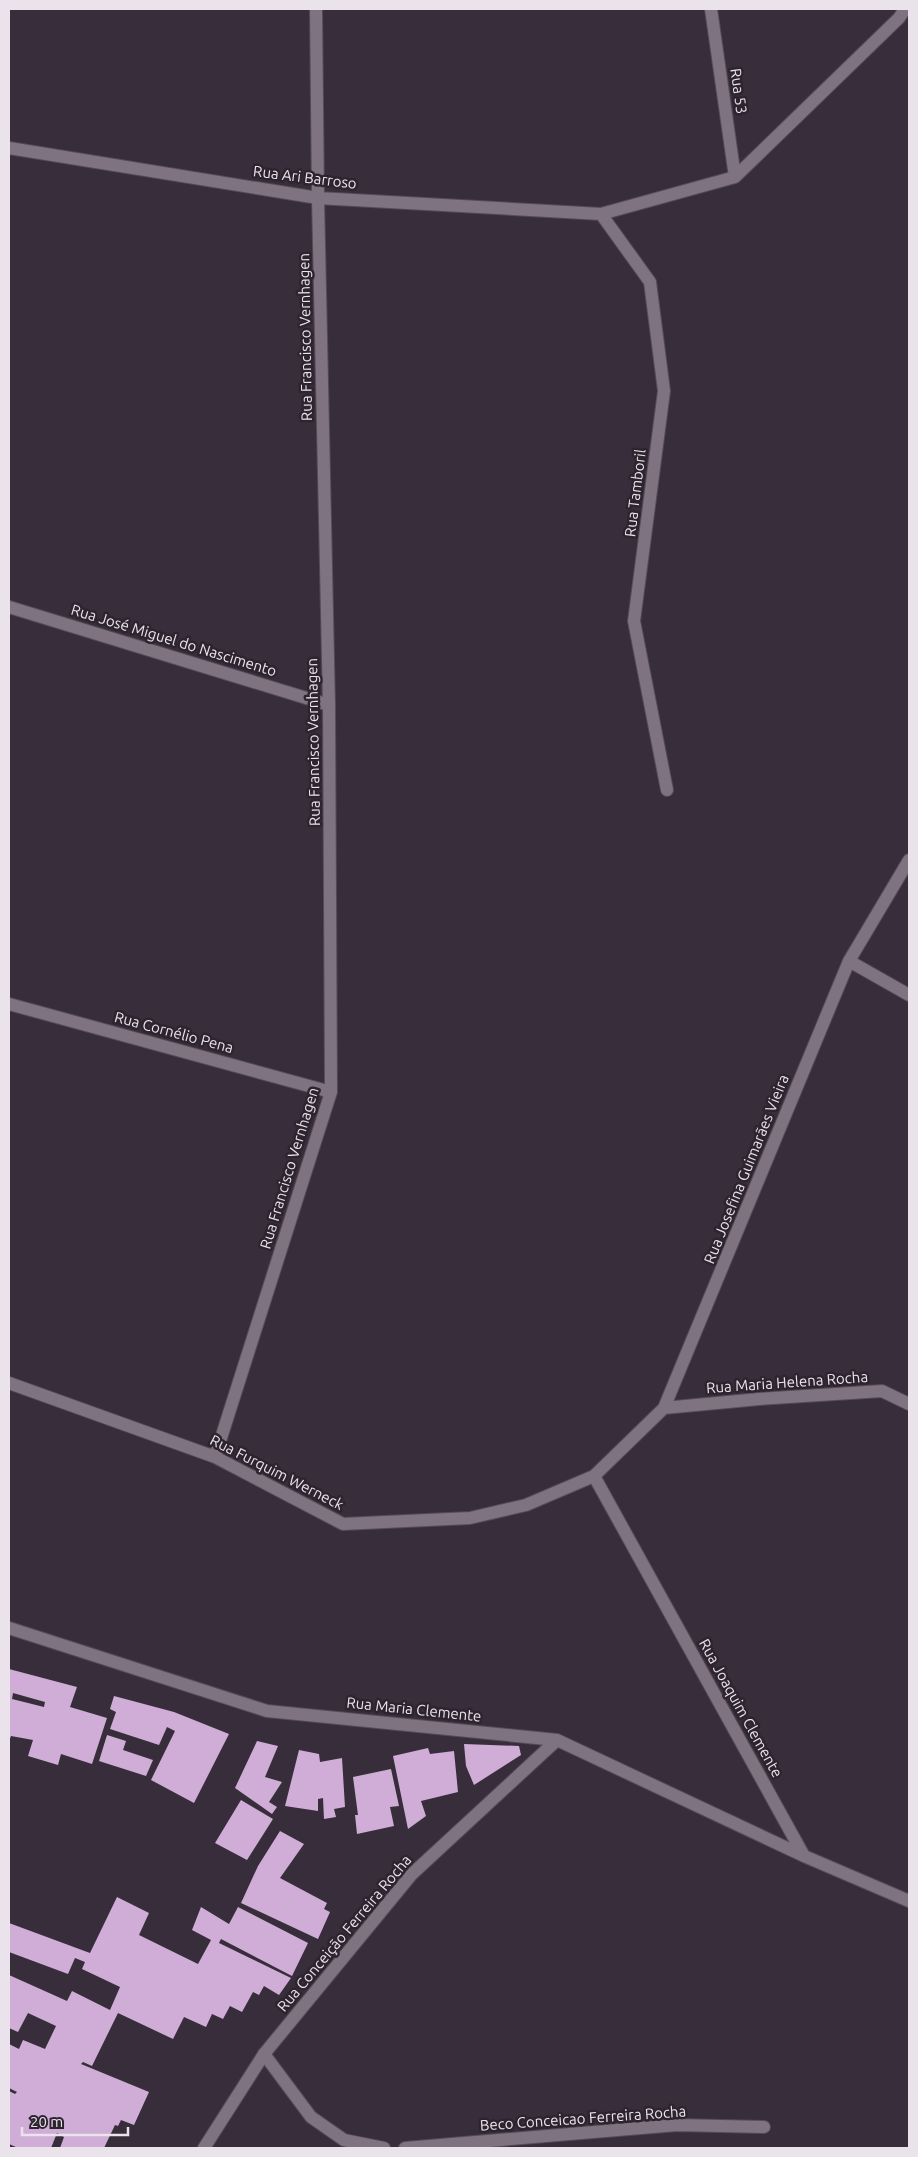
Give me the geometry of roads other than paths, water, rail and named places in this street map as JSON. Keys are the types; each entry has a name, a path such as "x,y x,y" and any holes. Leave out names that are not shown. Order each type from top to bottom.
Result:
{"street":[{"name":"Rua Francisco Vernhagen","path":"215,1457 331,1092 329,705 318,198 316,9"},
{"name":"Rua 53","path":"711,9 734,177"},
{"path":"734,177 899,18 905,9"},
{"name":"Rua Ari Barroso","path":"9,148 318,198 600,214 734,177"},
{"name":"Rua Tamboril","path":"600,214 650,282 664,391 634,621 667,790"},
{"name":"Rua José Miguel do Nascimento","path":"9,607 329,705"},
{"name":"Rua Josefina Guimarães Vieira","path":"594,1476 664,1408 849,961 909,860"},
{"path":"849,961 909,995"},
{"name":"Rua Cornélio Pena","path":"9,1004 331,1092"},
{"name":"Rua Furquim Werneck","path":"9,1383 215,1457 343,1524 470,1518 526,1505 594,1476"},
{"name":"Rua Maria Helena Rocha","path":"664,1408 759,1398 882,1391 909,1404"},
{"name":"Rua Joaquim Clemente","path":"594,1476 804,1856"},
{"name":"Rua Maria Clemente","path":"9,1628 267,1711 557,1740 804,1856"},
{"name":"Rua Conceição Ferreira Rocha","path":"204,2148 264,2054 412,1874 557,1740"},
{"path":"804,1856 909,1901"},
{"path":"264,2054 311,2117 344,2140 384,2148"},
{"name":"Beco Conceicao Ferreira Rocha","path":"405,2148 677,2125 764,2127"}]}
